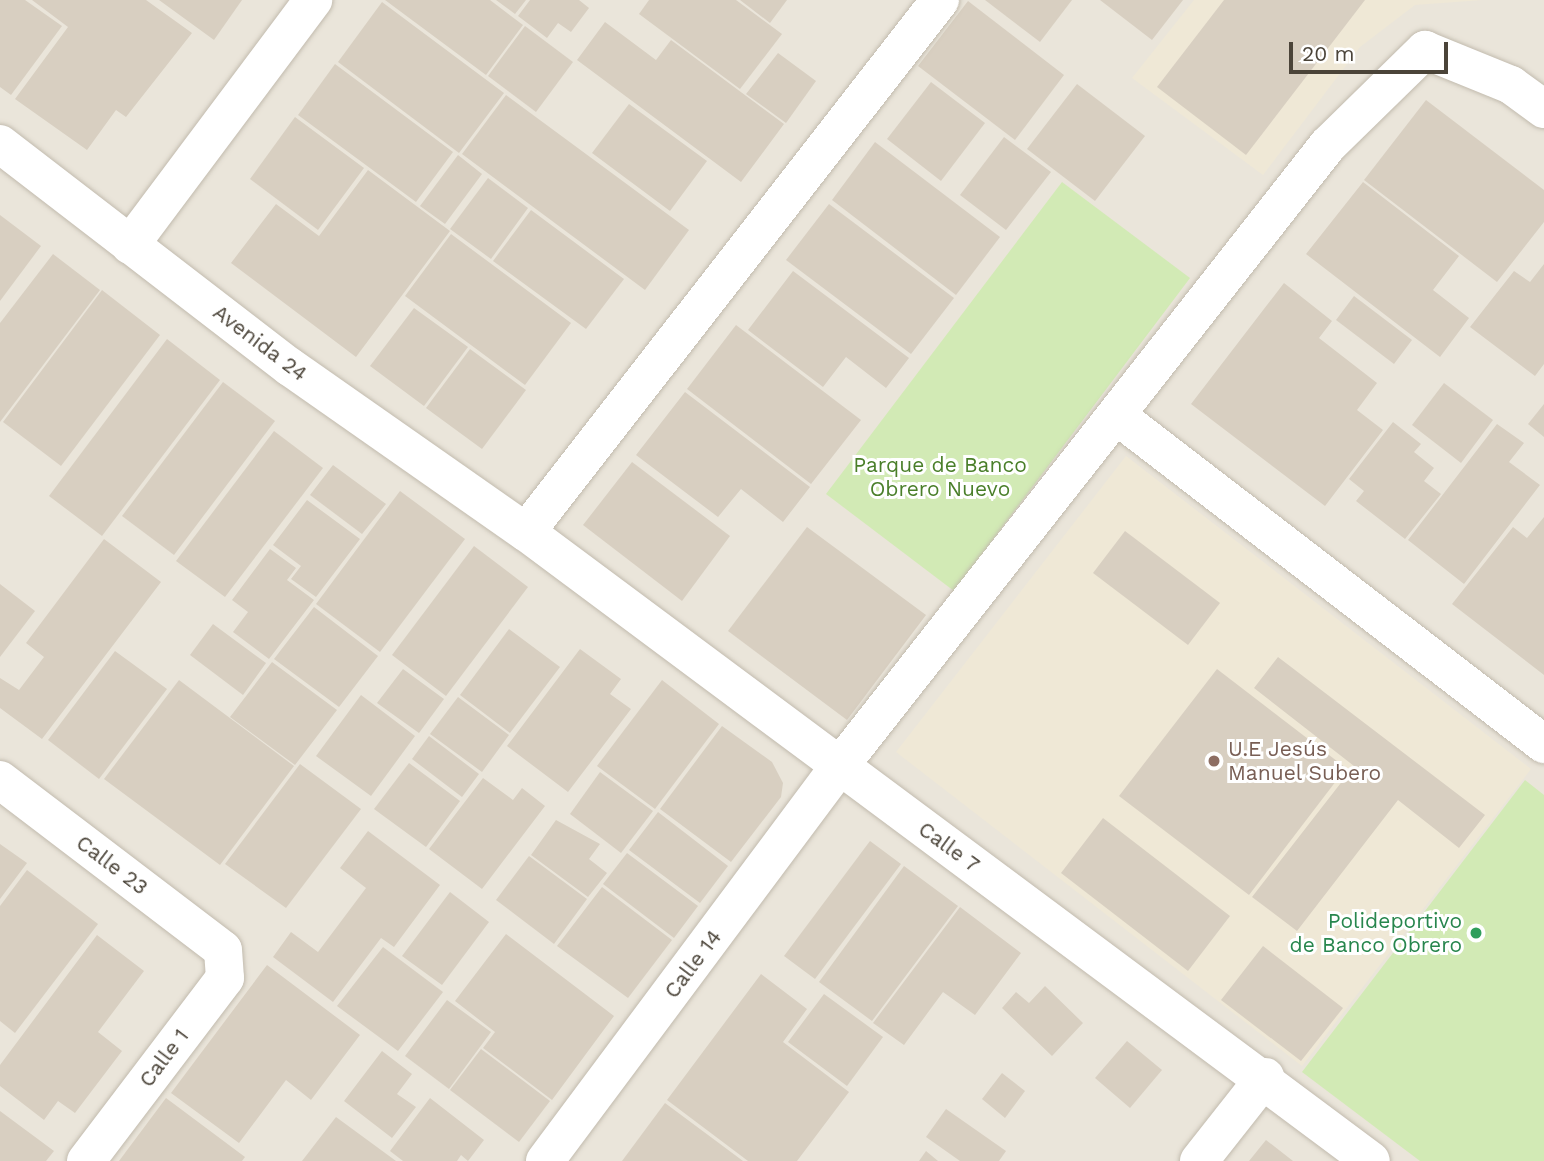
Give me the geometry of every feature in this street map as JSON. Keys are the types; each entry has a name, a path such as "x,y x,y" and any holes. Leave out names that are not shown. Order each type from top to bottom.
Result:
{"street":[{"path":"130,245 313,0"},
{"path":"526,532 940,0"},
{"name":"Calle 14","path":"545,1161 839,767 1328,145 1425,50 1511,85 1544,109"},
{"name":"Avenida 24","path":"0,144 290,368 526,532"},
{"path":"1116,415 1544,744"},
{"name":"Calle 7","path":"526,532 839,767 1265,1077 1371,1161"},
{"name":"Calle 23","path":"0,780 223,950"},
{"name":"Calle 1","path":"86,1161 225,978 223,950"},
{"path":"1199,1161 1265,1077"}],"shaded area":[{"path":"0,0 1544,0 1544,1161 0,1161"},
{"path":"1194,0 1482,0 1415,5 1360,47 1263,175 1132,78"},
{"name":"U.E Jesús Manuel Subero","path":"1126,456 1531,769 1302,1066 896,752"}],"green space":[{"name":"Parque de Banco Obrero Nuevo","path":"1062,182 1190,278 954,591 826,494"},
{"name":"Polideportivo de Banco Obrero","path":"1525,780 1544,795 1544,1161 1420,1161 1302,1072"}],"building":[{"path":"0,0 25,0 62,26 11,95 0,87"},
{"path":"32,0 146,0 192,33 126,117 116,110 87,150 15,99 68,27"},
{"path":"159,0 242,0 214,40"},
{"path":"385,0 490,0 523,25 486,75"},
{"path":"496,0 526,0 515,14"},
{"path":"530,0 579,0 589,8 571,32 558,23 547,38 518,16"},
{"path":"649,0 736,0 782,34 740,89 639,14"},
{"path":"740,0 787,0 770,23"},
{"path":"985,0 1072,0 1040,42"},
{"path":"1100,0 1183,0 1152,40"},
{"path":"1224,0 1365,0 1246,155 1157,87"},
{"path":"968,1 1064,75 1015,140 918,66"},
{"path":"382,2 504,93 459,153 338,62"},
{"path":"605,22 656,60 671,40 784,124 741,182 577,60"},
{"path":"525,26 573,62 536,112 488,76"},
{"path":"778,53 816,81 786,123 746,94"},
{"path":"335,64 453,152 416,202 298,115"},
{"path":"931,82 985,123 941,181 887,139"},
{"path":"1077,84 1145,136 1095,201 1027,149"},
{"path":"506,95 689,230 645,290 462,154"},
{"path":"1426,100 1544,190 1544,222 1497,282 1364,180"},
{"path":"629,104 707,161 670,211 592,153"},
{"path":"295,117 364,168 318,230 250,179"},
{"path":"1004,137 1051,172 1006,230 960,195"},
{"path":"875,142 1000,237 956,295 832,200"},
{"path":"458,155 482,174 445,224 420,206"},
{"path":"368,170 450,231 356,357 231,263 276,204 319,236"},
{"path":"488,178 528,208 491,259 450,229"},
{"path":"1363,182 1459,256 1433,290 1469,318 1440,357 1306,254"},
{"path":"829,204 954,298 911,354 786,260"},
{"path":"531,210 624,279 586,329 493,261"},
{"path":"0,215 41,246 0,301"},
{"path":"451,234 571,323 525,385 405,296"},
{"path":"53,254 100,290 0,422 0,323"},
{"path":"1544,264 1544,364 1535,376 1470,327 1514,271 1530,282"},
{"path":"793,271 909,358 886,388 846,357 823,387 748,330"},
{"path":"1284,283 1332,321 1319,338 1377,383 1357,410 1383,430 1325,506 1191,404"},
{"path":"102,290 160,335 61,466 3,422"},
{"path":"1354,296 1412,340 1394,364 1336,320"},
{"path":"414,308 468,347 424,406 370,366"},
{"path":"736,325 861,420 811,484 687,389"},
{"path":"167,339 220,380 102,536 49,496"},
{"path":"470,349 526,390 482,449 426,408"},
{"path":"223,382 275,421 174,555 122,516"},
{"path":"1444,383 1493,420 1461,463 1412,425"},
{"path":"685,392 810,487 783,522 741,489 718,517 636,455"},
{"path":"1544,404 1544,437 1528,424"},
{"path":"1393,422 1421,444 1414,452 1434,468 1424,481 1441,494 1405,539 1356,501 1364,491 1349,479"},
{"path":"1497,424 1524,443 1509,462 1540,485 1464,584 1408,540"},
{"path":"274,431 323,468 225,597 176,561"},
{"path":"632,462 730,536 682,601 583,525"},
{"path":"333,465 386,504 362,534 310,495"},
{"path":"400,491 465,539 380,652 316,604"},
{"path":"307,500 360,539 316,597 291,579 301,566 273,545"},
{"path":"1544,517 1544,675 1452,604 1513,527 1527,538"},
{"path":"807,527 926,615 847,720 728,631"},
{"path":"1125,531 1220,603 1188,645 1093,573"},
{"path":"104,539 161,582 42,739 0,708 0,678 19,690 44,657 26,643"},
{"path":"474,546 528,587 446,696 392,655"},
{"path":"270,549 296,568 287,580 314,600 269,659 233,632 248,612 232,600"},
{"path":"0,584 35,611 0,657"},
{"path":"314,607 378,656 339,707 274,659"},
{"path":"213,624 266,663 243,695 190,655"},
{"path":"509,629 560,667 510,733 460,695"},
{"path":"580,649 621,679 610,694 631,709 568,792 507,746"},
{"path":"115,651 167,689 99,779 48,740"},
{"path":"1278,657 1485,815 1459,848 1398,800 1297,931 1252,897 1354,766 1254,688"},
{"path":"272,662 337,710 295,765 230,717"},
{"path":"403,669 444,699 419,733 377,703"},
{"path":"1217,669 1346,768 1249,895 1119,796"},
{"path":"179,680 294,766 220,865 104,779"},
{"path":"662,680 719,724 655,809 597,766"},
{"path":"361,695 415,736 371,796 316,756"},
{"path":"458,697 509,735 482,772 430,734"},
{"path":"722,726 772,762 783,783 781,797 731,862 660,809"},
{"path":"429,736 479,774 462,797 412,759"},
{"path":"409,763 460,801 426,847 374,809"},
{"path":"300,764 361,809 286,908 225,864"},
{"path":"600,772 653,811 621,853 570,814"},
{"path":"483,778 513,800 522,788 545,806 482,889 429,849"},
{"path":"658,812 728,866 700,903 629,850"},
{"path":"1103,818 1230,916 1188,971 1061,873"},
{"path":"556,820 600,844 589,859 607,873 588,897 531,855"},
{"path":"368,831 440,885 394,947 381,938 333,1002 273,957 291,932 318,952 366,888 340,868"},
{"path":"870,841 901,864 815,979 784,956"},
{"path":"0,844 27,863 0,899"},
{"path":"627,853 698,906 674,938 603,884"},
{"path":"529,856 587,899 554,944 496,900"},
{"path":"904,866 958,906 872,1021 819,982"},
{"path":"27,870 98,924 15,1033 0,1021 0,906"},
{"path":"602,887 672,940 628,998 557,946"},
{"path":"450,892 489,922 442,985 402,956"},
{"path":"960,907 1021,953 975,1015 943,992 904,1045 873,1023"},
{"path":"506,934 614,1016 552,1100 483,1048 495,1032 455,1001"},
{"path":"97,935 144,971 98,1032 122,1051 75,1113 58,1101 44,1120 0,1086 0,1065"},
{"path":"1263,946 1343,1008 1301,1061 1221,1000"},
{"path":"383,947 443,992 398,1051 337,1006"},
{"path":"267,965 360,1035 311,1100 286,1080 239,1143 171,1093"},
{"path":"761,974 807,1009 783,1042 849,1092 797,1161 748,1161 667,1100"},
{"path":"1045,986 1083,1023 1052,1056 1002,1008 1016,992 1029,1003"},
{"path":"824,994 883,1037 847,1086 788,1042"},
{"path":"447,1000 491,1032 449,1089 405,1056"},
{"path":"1127,1041 1162,1070 1130,1108 1095,1078"},
{"path":"481,1049 550,1101 519,1142 450,1090"},
{"path":"382,1051 412,1074 397,1094 416,1107 392,1138 344,1101"},
{"path":"1002,1073 1025,1091 1005,1118 982,1099"},
{"path":"166,1098 245,1157 242,1161 119,1161"},
{"path":"430,1098 484,1140 468,1161 461,1155 457,1161 403,1161 390,1151"},
{"path":"665,1103 743,1161 622,1161"},
{"path":"946,1109 1006,1151 999,1161 960,1161 926,1137"},
{"path":"0,1111 54,1151 46,1161 0,1161"},
{"path":"336,1117 396,1161 302,1161"},
{"path":"1266,1140 1293,1161 1249,1161"},
{"path":"926,1151 938,1161 919,1161"}],"place":[{"name":"U.E Jesús Manuel Subero","path":"1214,761"},
{"name":"Polideportivo de Banco Obrero","path":"1476,933"}]}
